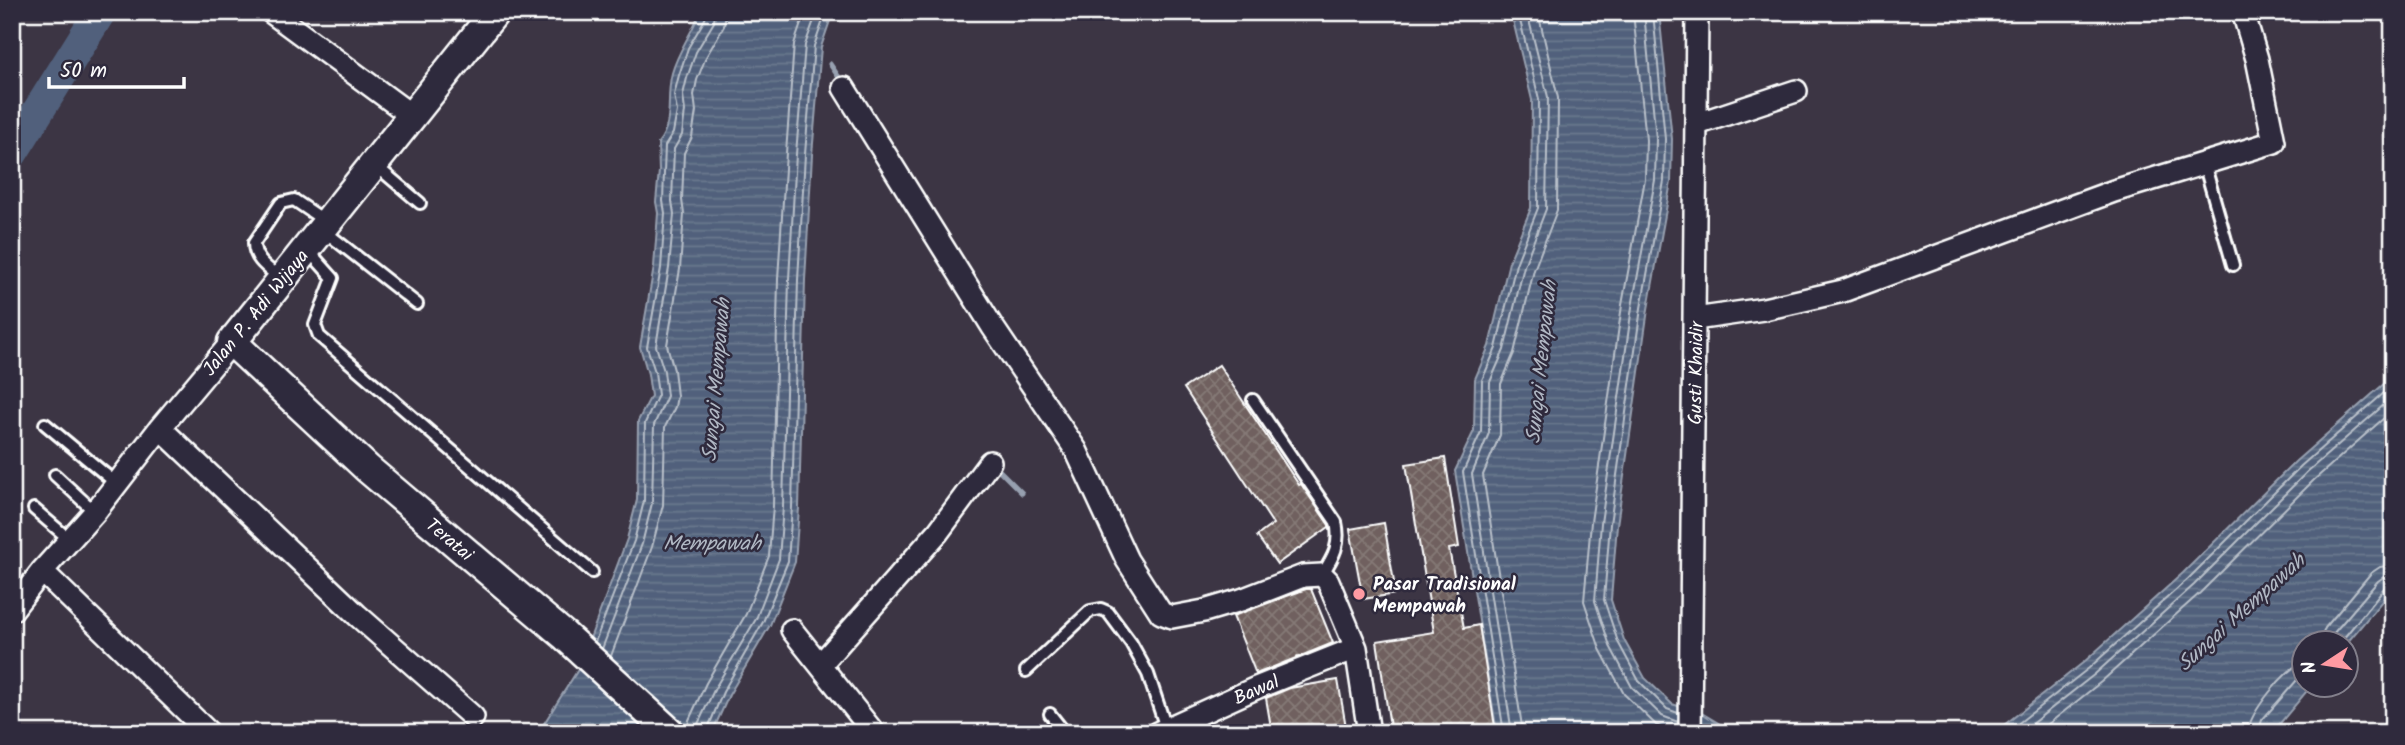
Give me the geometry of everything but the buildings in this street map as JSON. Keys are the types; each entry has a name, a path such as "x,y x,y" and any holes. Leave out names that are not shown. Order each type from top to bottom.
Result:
{"main road":[{"name":"Jalan P. Adi Wijaya","path":"232,342 495,12"},
{"name":"Teratai","path":"232,342 368,470 564,635 671,733"}],"street":[{"path":"271,12 412,116"},
{"name":"Gusti Khaidir","path":"1690,733 1698,12"},
{"path":"1695,319 1764,309 1843,291 2114,191 2274,142 2257,59 2243,12"},
{"path":"844,89 992,326 1076,450 1127,560 1161,613 1172,617 1204,611 1303,576 1322,575 1328,581 1356,648 1369,733"},
{"path":"1697,124 1796,91"},
{"name":"Jalan P. Adi Wijaya","path":"12,610 232,342"},
{"path":"160,428 357,615 473,717"},
{"path":"820,665 938,532 990,462"},
{"path":"42,571 209,733"},
{"path":"792,630 874,733"},
{"name":"Bawal","path":"1161,731 1356,648"}],"lane":[{"path":"2204,163 2233,265"},
{"path":"374,164 420,203"},
{"path":"282,279 262,262 254,249 254,243 281,203 294,200 319,233 417,304"},
{"path":"319,233 333,278 315,326 320,336 592,572"},
{"path":"1253,400 1336,522 1339,540 1336,553 1322,575"},
{"path":"45,424 117,484"},
{"path":"55,475 95,512"},
{"path":"34,509 70,540"},
{"path":"1026,671 1090,611 1101,609 1108,612 1142,664 1161,731"},
{"path":"1050,714 1065,733"}],"water":[{"name":"Mempawah","path":"700,12 833,12 821,47 812,155 795,562 770,625 729,695 712,733 538,733 579,668 627,539 637,500 638,421 651,396 640,347 654,267 658,213 658,143 668,118 672,73"},
{"name":"Sungai Mempawah","path":"1511,12 1659,12 1672,139 1671,182 1648,309 1617,525 1611,600 1624,640 1645,678 1672,704 1703,714 1735,733 1497,733 1455,471 1474,431 1475,379 1489,346 1509,262 1531,208 1532,100"},
{"name":"Sungai Mempawah","path":"2393,376 2393,588 2358,630 2290,630 2290,700 2299,700 2272,733 1994,733 2084,662 2183,573 2296,461"}],"waterway":[{"path":"12,153 100,12"},
{"path":"830,64 844,85"},
{"path":"996,467 1022,493"}],"place":[{"name":"Pasar Tradisional Mempawah","path":"1359,594"}]}
